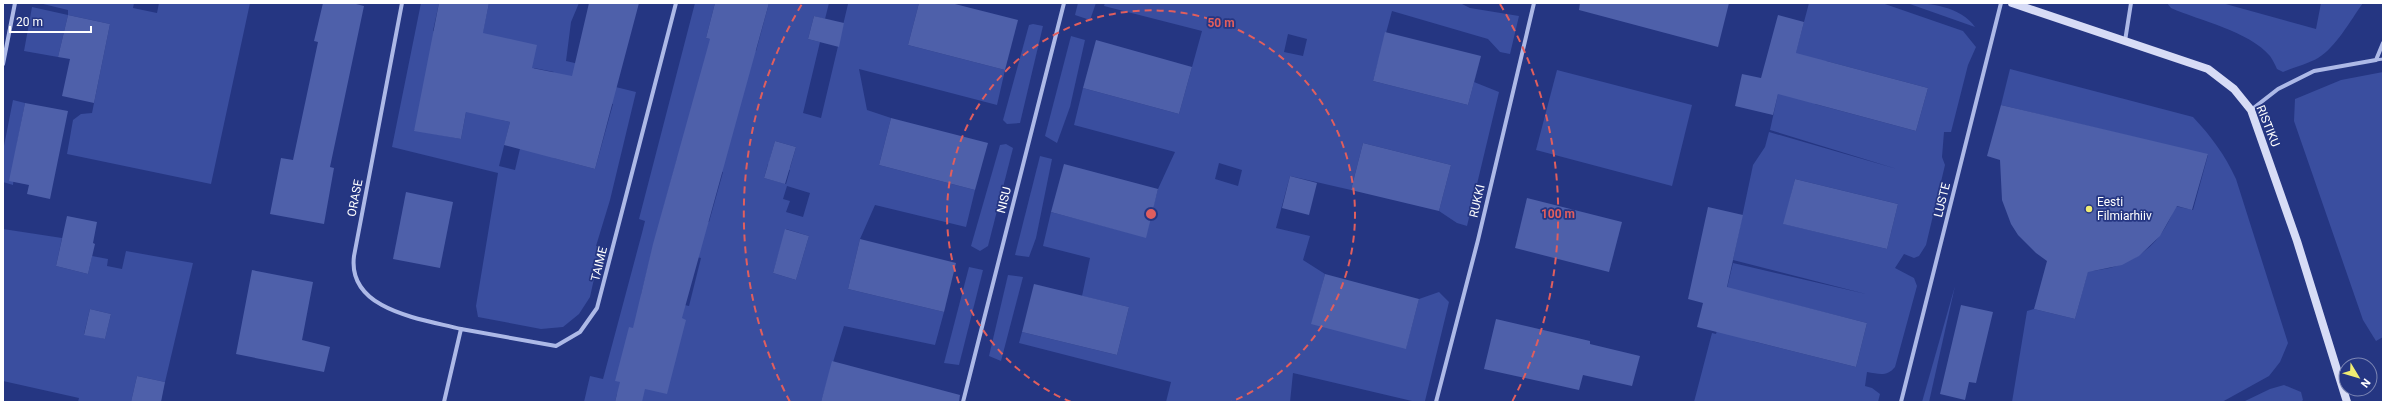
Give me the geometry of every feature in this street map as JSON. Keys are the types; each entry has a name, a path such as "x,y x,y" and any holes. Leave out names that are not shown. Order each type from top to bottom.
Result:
{"street":[{"path":"3,64 15,3"},
{"name":"ORASE","path":"402,3 354,256 355,273 364,291 381,306 396,312 461,329"},
{"name":"TAIME","path":"461,329 556,346 580,332 593,313 601,295 676,3"},
{"name":"NISU","path":"963,402 1064,3"},
{"name":"RUKKI","path":"1436,402 1478,240 1534,3"},
{"name":"LUSTE","path":"1901,402 2001,3"},
{"name":"RISTIKU","path":"2012,3 2208,70 2234,89 2251,110 2297,241 2347,402"},
{"path":"2124,41 2131,3"},
{"path":"2251,110 2278,89 2314,71 2376,60 2383,43"},
{"path":"444,402 461,329"}],"lane":[{"path":"2376,60 2383,59"}],"shaded area":[{"path":"39,3 134,3 133,8 157,13 159,3 250,3 211,184 67,154 73,120 81,114 92,113 110,24 68,15 68,10"},
{"path":"421,3 439,3 433,31 481,41 489,3 579,3 571,22 566,61 579,64 575,77 636,92 610,200 596,246 601,247 590,297 579,314 563,327 541,329 478,317 476,306 498,173 392,147","holes":["534,68 554,72 530,84","473,75 461,139 414,130","571,93 613,104 595,169 554,158","497,119 526,123 515,170 499,166 510,122"]},
{"path":"695,3 715,3 706,38 756,51 769,3 829,3 825,19 814,16 808,39 820,42 803,113 821,118 848,4 843,3 919,3 908,45 1005,70 997,105 859,69 867,110 891,118 879,165 975,190 966,227 875,205 860,239 848,289 944,312 935,345 844,326 821,402 642,402 617,394 615,402 584,402 590,376 603,379 645,221 639,219","holes":["775,141 796,147 790,168 769,162","677,159 723,172 709,222 663,210","768,164 790,170 786,184 764,178","787,186 810,193 803,217 786,212 790,201 783,199","786,229 809,236 796,280 773,273","653,247 701,258 689,306 641,295"]},
{"path":"1078,3 1096,3 1090,20 1075,15"},
{"path":"1105,3 1460,3 1470,8 1519,16 1510,54 1500,52 1488,39 1392,11 1373,81 1468,105 1474,82 1499,92 1467,226 1457,223 1439,211 1451,165 1363,143 1351,190 1290,176 1276,228 1310,236 1303,260 1325,274 1312,323 1406,348 1419,299 1439,292 1449,302 1425,401 1412,401 1293,373 1290,402 1166,402 1171,382 1019,343 1022,332 1117,355 1129,307 1082,296 1090,258 1043,246 1051,212 1145,237 1158,189 1175,152 1074,125 1083,88 1179,114 1202,31 1104,6","holes":["1288,34 1307,39 1303,56 1284,52","1219,163 1242,170 1238,186 1215,179"]},
{"path":"1809,3 1882,3 1963,31 1976,47 1968,65 1951,132 1944,132 1942,157 1945,165 1926,245 1919,256 1914,258 1904,254 1895,268 1914,278 1917,286 1895,367 1886,374 1867,372 1865,386 1872,388 1880,394 1878,402 1694,402 1712,333 1716,334 1733,263 1866,294 1733,260 1753,165 1765,147 1769,132 1897,169 1770,130 1785,62 1796,52","holes":["1826,61 1928,88 1916,131 1815,104","1795,179 1898,204 1887,249 1784,224","1764,297 1867,323 1856,367 1752,341"]},
{"path":"1907,3 1935,5 1953,10 1969,20 1975,27"},
{"path":"2167,3 2222,3 2316,29 2321,3 2363,3 2342,33 2325,53 2315,60 2283,72 2277,69 2270,56 2261,47 2250,40 2237,33 2171,8"},
{"path":"32,7 68,15 58,57 24,51"},
{"path":"1033,24 1043,26 1020,123 1007,124 1003,120 1029,25"},
{"path":"1071,36 1085,40 1070,107 1057,143 1045,136"},
{"path":"2010,69 2193,117 2206,131 2232,170 2236,179 2288,343 2280,362 2269,376 2222,402 2012,402 2027,311 2034,309 2075,319 2088,271 2117,266 2142,253 2153,244 2162,233 2175,206 2193,210 2208,155 2001,105"},
{"path":"1557,70 1692,105 1672,186 1536,150"},
{"path":"2383,72 2383,337 2376,341 2363,320 2294,121 2295,99 2341,80"},
{"path":"13,100 25,103 17,144 13,185 3,182 3,151"},
{"path":"1006,144 1013,148 988,246 980,251 971,246 1000,145"},
{"path":"1040,156 1052,159 1036,238 1029,257 1015,255"},
{"path":"3,229 62,238 56,266 88,274 92,256 108,259 107,266 122,269 126,251 193,263 165,382 137,376 131,402 78,402 79,398 3,381","holes":["90,309 111,314 105,339 84,334"]},
{"path":"969,267 983,270 959,365 944,363"},
{"path":"1008,275 1023,277 1001,361 989,356"},
{"path":"1955,286 1929,402 1922,402"},
{"path":"2284,385 2301,392 2303,400 2301,402 2243,402 2270,389"}],"building":[{"path":"323,3 352,3 364,6 330,167 334,168 324,224 270,214 281,158 293,160 318,42 314,41"},
{"path":"439,3 489,3 483,33 537,45 532,68 572,76 589,3 639,3 595,169 504,145 510,122 466,112 461,139 414,131"},
{"path":"715,3 769,3 682,318 686,320 667,394 645,389 642,402 615,402 620,382 615,381 629,327 633,328 653,244 710,39 706,38"},
{"path":"919,3 951,3 1018,20 1005,70 908,45"},
{"path":"1580,3 1729,3 1718,47 1579,10"},
{"path":"68,15 110,24 94,103 62,96 70,59 58,57"},
{"path":"1778,15 1804,22 1796,53 1928,88 1916,131 1778,94 1773,115 1735,106 1742,74 1761,78"},
{"path":"814,16 844,23 839,47 808,39"},
{"path":"1385,32 1481,56 1468,105 1373,81"},
{"path":"1096,40 1192,67 1179,114 1083,88"},
{"path":"25,103 68,111 50,199 27,194 29,185 9,181"},
{"path":"2001,105 2208,154 2192,210 2177,206 2160,236 2139,256 2122,265 2088,272 2075,319 2034,309 2047,261 2036,253 2018,235 2011,224 2002,200 2000,160 1987,156"},
{"path":"891,118 988,143 975,190 879,165"},
{"path":"775,141 796,147 785,184 764,178"},
{"path":"1363,143 1451,165 1439,211 1351,190"},
{"path":"1064,164 1158,189 1146,238 1051,212"},
{"path":"1290,176 1317,183 1309,215 1282,208"},
{"path":"1795,179 1898,204 1887,249 1783,224"},
{"path":"406,192 453,202 440,268 393,259"},
{"path":"1527,198 1622,222 1609,272 1515,248"},
{"path":"1708,207 1743,215 1727,287 1867,323 1856,367 1697,327 1703,303 1688,299"},
{"path":"67,216 97,222 93,243 95,244 88,274 56,266"},
{"path":"785,229 809,236 796,280 773,273"},
{"path":"860,239 956,263 944,312 848,289"},
{"path":"252,270 313,282 302,340 330,347 324,372 236,354"},
{"path":"1325,274 1419,299 1406,349 1311,324"},
{"path":"1034,284 1129,307 1117,355 1022,332"},
{"path":"1961,305 1993,312 1976,383 1969,382 1965,400 1940,394"},
{"path":"90,309 111,314 105,339 84,335"},
{"path":"1496,319 1590,341 1590,344 1640,356 1632,386 1583,375 1579,390 1484,369"},
{"path":"832,361 960,395 959,402 821,402"},
{"path":"137,376 165,382 161,402 131,402"}],"place":[{"name":"Eesti Filmiarhiiv","path":"2089,209"}]}
